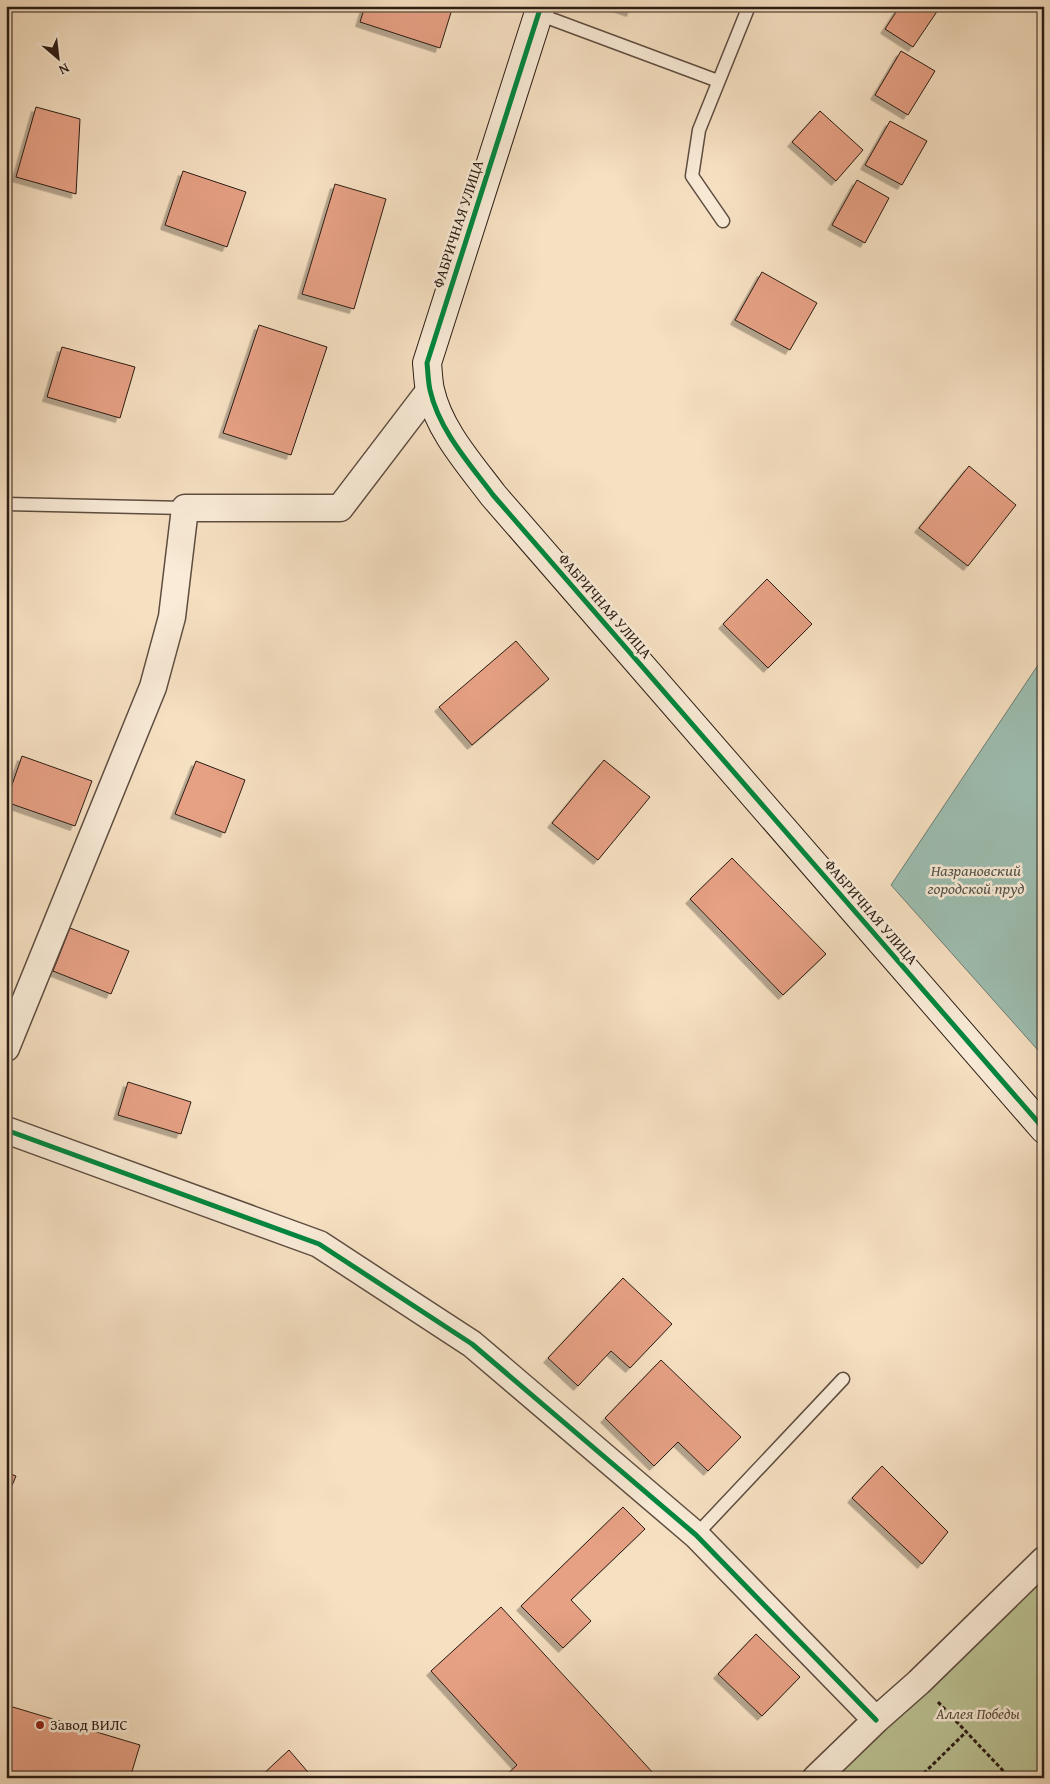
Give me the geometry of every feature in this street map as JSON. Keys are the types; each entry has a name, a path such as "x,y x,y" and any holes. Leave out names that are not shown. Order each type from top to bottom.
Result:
{"street":[{"name":"ФАБРИЧНАЯ УЛИЦА","path":"539,10 427,363 430,390 439,415 456,445 493,495 1044,1129"},
{"path":"6,1048 153,687 172,617 185,508 340,508 430,390"},
{"path":"6,1130 319,1244 472,1344 696,1535 876,1720"},
{"path":"816,1778 876,1720 919,1682 1044,1560"}],"lane":[{"path":"722,221 692,176 699,130 749,6"},
{"path":"539,10 718,81"},
{"path":"6,504 185,508"},
{"path":"696,1535 843,1379"}],"path":[{"path":"919,1682 1010,1778"},
{"path":"919,1778 966,1732"}],"green space":[{"name":"Аллея Победы","path":"1044,1560 1044,1778 816,1778"}],"water":[{"name":"Назрановский городской пруд","path":"1044,656 1044,1057 891,885"}],"building":[{"path":"365,6 453,6 440,48 360,22"},
{"path":"614,6 633,6 631,12"},
{"path":"900,6 932,6 938,10 913,47 885,29"},
{"path":"901,51 935,71 908,115 875,95"},
{"path":"36,107 80,119 76,194 16,177"},
{"path":"820,111 863,150 836,181 792,142"},
{"path":"890,121 927,141 902,185 865,165"},
{"path":"183,171 246,192 227,247 165,225"},
{"path":"857,180 889,198 865,243 832,225"},
{"path":"335,184 386,199 354,309 302,294"},
{"path":"762,272 817,303 790,350 735,320"},
{"path":"259,325 327,347 291,455 223,433"},
{"path":"62,347 135,367 120,418 47,397"},
{"path":"969,466 1016,505 968,566 919,528"},
{"path":"767,579 812,624 768,668 723,624"},
{"path":"516,641 549,679 472,745 439,707"},
{"path":"22,756 92,781 75,826 6,802"},
{"path":"604,760 650,797 598,860 552,823"},
{"path":"196,761 245,780 225,833 175,814"},
{"path":"732,858 826,954 783,995 690,899"},
{"path":"70,928 129,951 111,994 53,971"},
{"path":"128,1082 191,1102 181,1134 118,1115"},
{"path":"623,1278 672,1324 630,1368 611,1351 578,1386 548,1358"},
{"path":"661,1360 741,1437 708,1471 678,1442 654,1466 605,1418"},
{"path":"882,1466 948,1532 922,1564 852,1498"},
{"path":"6,1472 16,1476 6,1500"},
{"path":"623,1507 645,1529 571,1600 591,1621 563,1648 521,1606"},
{"path":"501,1607 654,1774 650,1778 503,1778 517,1765 431,1671"},
{"path":"756,1634 800,1677 762,1716 718,1674"},
{"name":"Завод ВИЛС","path":"6,1705 140,1745 130,1778 6,1778"},
{"path":"289,1750 313,1778 260,1777"}],"cycle path":[{"path":"541,6 427,363 430,390 440,419 456,446 493,495 1044,1129"},
{"path":"6,1130 319,1244 472,1344 696,1535 876,1720"}],"place":[{"name":"Завод ВИЛС","path":"40,1725"}]}
